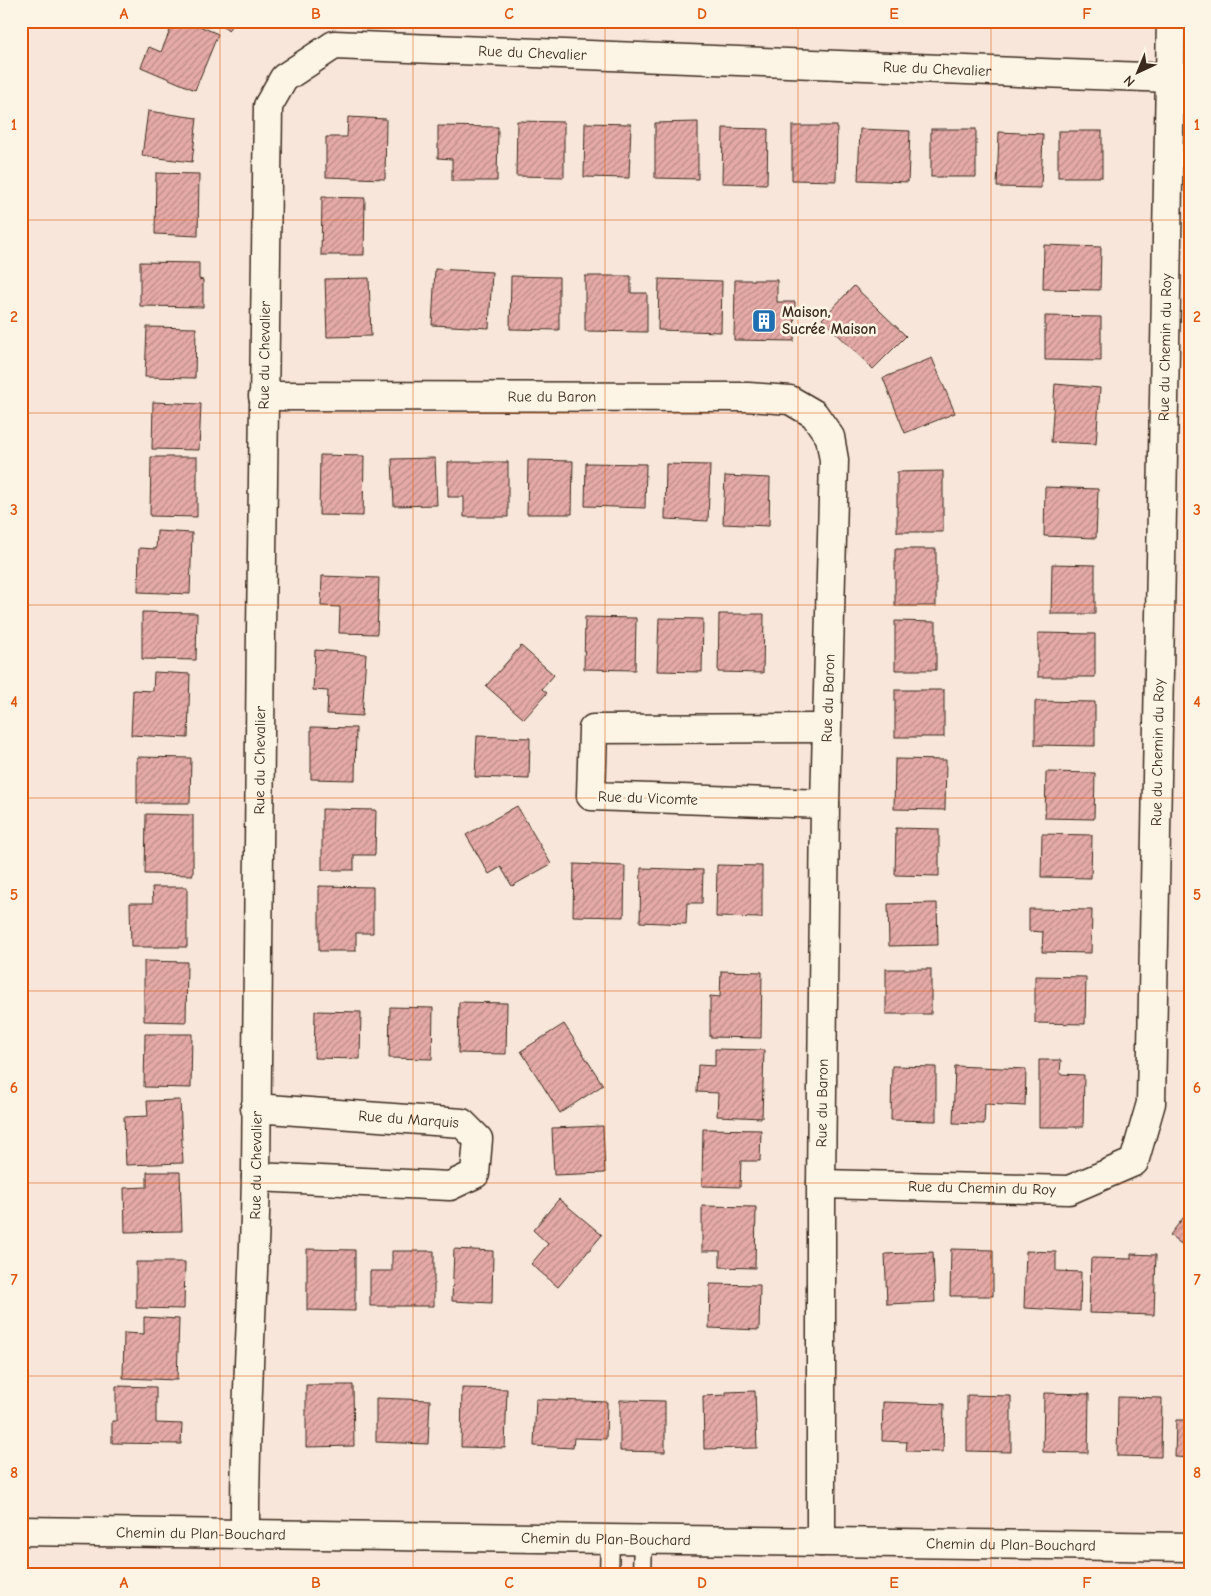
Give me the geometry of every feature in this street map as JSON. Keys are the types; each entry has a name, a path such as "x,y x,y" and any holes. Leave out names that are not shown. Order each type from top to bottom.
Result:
{"street":[{"name":"Rue du Chemin du Roy","path":"821,1184 1069,1190 1134,1162 1151,1103 1171,21"},
{"name":"Rue du Chevalier","path":"245,1534 244,1470 256,1178 255,1108 268,106 284,78 334,46 1170,78"},
{"name":"Rue du Baron","path":"263,396 748,397 790,400 814,414 830,438 834,460 825,804 821,1184 821,1542"},
{"name":"Rue du Vicomte","path":"825,804 591,796 593,729 826,728"},
{"name":"Rue du Marquis","path":"255,1108 462,1123 478,1139 475,1174 450,1186 256,1178"},
{"name":"Chemin du Plan-Bouchard","path":"21,1531 1190,1547"}],"lane":[{"path":"642,1575 643,1539"},
{"path":"609,1575 610,1540"}],"green space":[{"path":"21,1573 229,1575 21,1575"}],"building":[{"path":"174,21 188,21 218,34 195,90 141,67 149,47 161,52"},
{"path":"218,21 236,21 228,30"},
{"path":"148,111 197,118 192,162 142,156"},
{"path":"348,117 386,119 385,179 326,177 326,137 347,137"},
{"path":"517,121 564,122 564,177 516,176"},
{"path":"698,122 698,179 655,178 655,123"},
{"path":"585,123 631,124 629,178 584,177"},
{"path":"438,126 498,127 497,181 452,181 452,159 438,158"},
{"path":"792,126 837,126 836,181 792,180"},
{"path":"723,128 768,129 767,184 722,183"},
{"path":"860,129 910,131 908,182 858,180"},
{"path":"931,129 976,129 976,177 931,177"},
{"path":"1058,131 1102,131 1102,177 1058,177"},
{"path":"999,132 1043,134 1041,188 997,187"},
{"path":"156,173 199,174 198,236 155,234"},
{"path":"322,197 365,198 364,255 321,255"},
{"path":"1044,245 1101,247 1100,290 1043,289"},
{"path":"140,262 199,263 199,279 203,280 203,307 140,306"},
{"path":"435,269 492,272 489,328 432,325"},
{"path":"511,276 559,277 559,330 510,329"},
{"path":"585,276 631,276 631,293 647,293 647,332 585,331"},
{"path":"369,278 371,336 327,337 325,279"},
{"path":"659,279 722,281 721,332 658,330"},
{"name":"Maison, Sucrée Maison","path":"735,280 777,280 777,302 795,302 794,341 734,340"},
{"path":"854,286 906,336 873,369 822,319"},
{"path":"1045,316 1101,317 1101,361 1045,360"},
{"path":"147,327 196,328 195,378 145,377"},
{"path":"932,358 955,413 905,433 883,378"},
{"path":"1055,384 1100,388 1096,444 1051,442"},
{"path":"153,402 201,404 199,450 152,449"},
{"path":"320,455 364,456 363,516 319,515"},
{"path":"151,457 197,457 197,517 150,516"},
{"path":"435,458 437,505 394,506 392,459"},
{"path":"528,460 573,461 572,514 527,514"},
{"path":"448,462 508,462 508,517 464,517 464,497 448,497"},
{"path":"586,463 646,464 645,508 585,506"},
{"path":"666,464 710,465 708,521 665,519"},
{"path":"943,471 943,532 897,532 897,472"},
{"path":"725,476 770,478 769,526 723,524"},
{"path":"1045,487 1098,489 1096,538 1044,536"},
{"path":"157,531 192,533 190,594 138,592 139,548 156,549"},
{"path":"895,549 936,549 936,606 895,606"},
{"path":"1052,564 1095,565 1095,614 1051,614"},
{"path":"322,576 379,578 377,634 339,633 340,607 321,606"},
{"path":"142,612 197,613 196,660 142,659"},
{"path":"719,614 764,614 763,673 718,672"},
{"path":"585,617 636,618 635,670 584,669"},
{"path":"659,618 703,619 702,672 657,671"},
{"path":"895,621 936,622 936,670 895,670"},
{"path":"1038,633 1095,634 1095,677 1038,677"},
{"path":"521,646 554,675 542,689 547,693 524,719 486,686"},
{"path":"315,650 366,654 362,716 327,714 328,691 313,690"},
{"path":"154,672 190,674 188,738 131,735 133,690 153,691"},
{"path":"895,690 944,690 944,737 895,737"},
{"path":"1035,701 1095,702 1095,746 1035,745"},
{"path":"311,727 356,728 355,780 311,779"},
{"path":"477,736 530,738 529,779 475,777"},
{"path":"137,757 191,758 190,803 137,803"},
{"path":"895,759 946,760 945,810 894,809"},
{"path":"1046,772 1095,773 1094,819 1045,818"},
{"path":"517,806 551,864 512,886 501,867 489,874 466,835"},
{"path":"322,809 376,810 375,855 354,855 354,870 322,870"},
{"path":"146,814 193,815 193,875 145,874"},
{"path":"896,828 939,829 939,876 895,875"},
{"path":"1042,834 1092,835 1091,878 1041,877"},
{"path":"574,864 625,866 624,917 573,916"},
{"path":"717,865 762,866 762,918 716,917"},
{"path":"641,868 703,870 702,903 687,903 686,924 640,922"},
{"path":"319,886 373,887 373,933 356,933 356,951 319,951"},
{"path":"152,887 187,887 187,947 131,947 130,903 153,903"},
{"path":"937,903 938,945 889,946 888,904"},
{"path":"1029,909 1092,910 1091,953 1042,952 1043,932 1029,931"},
{"path":"144,961 187,962 186,1022 144,1021"},
{"path":"886,969 931,969 931,1014 886,1014"},
{"path":"721,971 762,972 761,1038 710,1037 710,996 720,997"},
{"path":"1035,976 1086,977 1085,1024 1035,1023"},
{"path":"459,1002 507,1003 506,1054 458,1053"},
{"path":"390,1007 433,1008 432,1059 389,1058"},
{"path":"315,1011 361,1012 360,1059 314,1058"},
{"path":"564,1024 603,1085 560,1113 521,1051"},
{"path":"145,1034 192,1034 191,1088 144,1087"},
{"path":"715,1049 764,1050 762,1118 717,1116 718,1093 697,1092 698,1065 715,1066"},
{"path":"1039,1060 1061,1060 1060,1074 1084,1075 1083,1127 1039,1127"},
{"path":"892,1066 936,1067 936,1121 891,1120"},
{"path":"955,1066 1026,1069 1025,1106 985,1104 984,1124 953,1123"},
{"path":"180,1100 183,1163 126,1165 124,1117 148,1116 147,1101"},
{"path":"603,1126 605,1173 554,1175 552,1128"},
{"path":"703,1129 761,1130 760,1161 741,1161 740,1187 702,1186"},
{"path":"147,1172 180,1172 182,1231 125,1232 124,1188 147,1187"},
{"path":"559,1199 602,1235 558,1287 531,1264 548,1244 533,1230"},
{"path":"702,1206 756,1207 755,1268 720,1267 720,1251 702,1251"},
{"path":"1190,1209 1190,1251 1170,1235"},
{"path":"307,1249 355,1250 355,1311 307,1310"},
{"path":"454,1249 493,1251 492,1303 452,1301"},
{"path":"951,1249 993,1250 993,1296 950,1296"},
{"path":"392,1251 434,1251 434,1306 370,1306 370,1271 392,1271"},
{"path":"1026,1251 1056,1252 1056,1271 1081,1272 1080,1311 1024,1308"},
{"path":"933,1252 935,1302 887,1304 885,1254"},
{"path":"1131,1254 1156,1255 1154,1315 1089,1313 1091,1258 1131,1259"},
{"path":"136,1262 185,1262 184,1309 136,1308"},
{"path":"710,1284 760,1285 759,1330 709,1328"},
{"path":"144,1317 179,1319 177,1380 123,1378 124,1333 144,1334"},
{"path":"306,1385 353,1385 354,1446 306,1447"},
{"path":"116,1386 156,1387 156,1423 182,1424 181,1444 112,1443 112,1421 116,1421"},
{"path":"462,1388 507,1389 505,1448 461,1447"},
{"path":"755,1391 757,1448 704,1449 703,1396 726,1395 726,1392"},
{"path":"1044,1393 1089,1394 1088,1453 1043,1452"},
{"path":"967,1395 1011,1396 1011,1452 967,1451"},
{"path":"1118,1397 1162,1398 1161,1457 1117,1456"},
{"path":"376,1398 430,1400 428,1444 376,1442"},
{"path":"536,1399 607,1402 606,1439 574,1438 573,1448 534,1446"},
{"path":"620,1400 665,1401 665,1452 620,1451"},
{"path":"883,1402 944,1404 943,1452 906,1451 907,1442 882,1441"},
{"path":"1176,1420 1190,1420 1190,1458 1175,1457"}],"place":[{"name":"Maison, Sucrée Maison","path":"764,321"}]}
